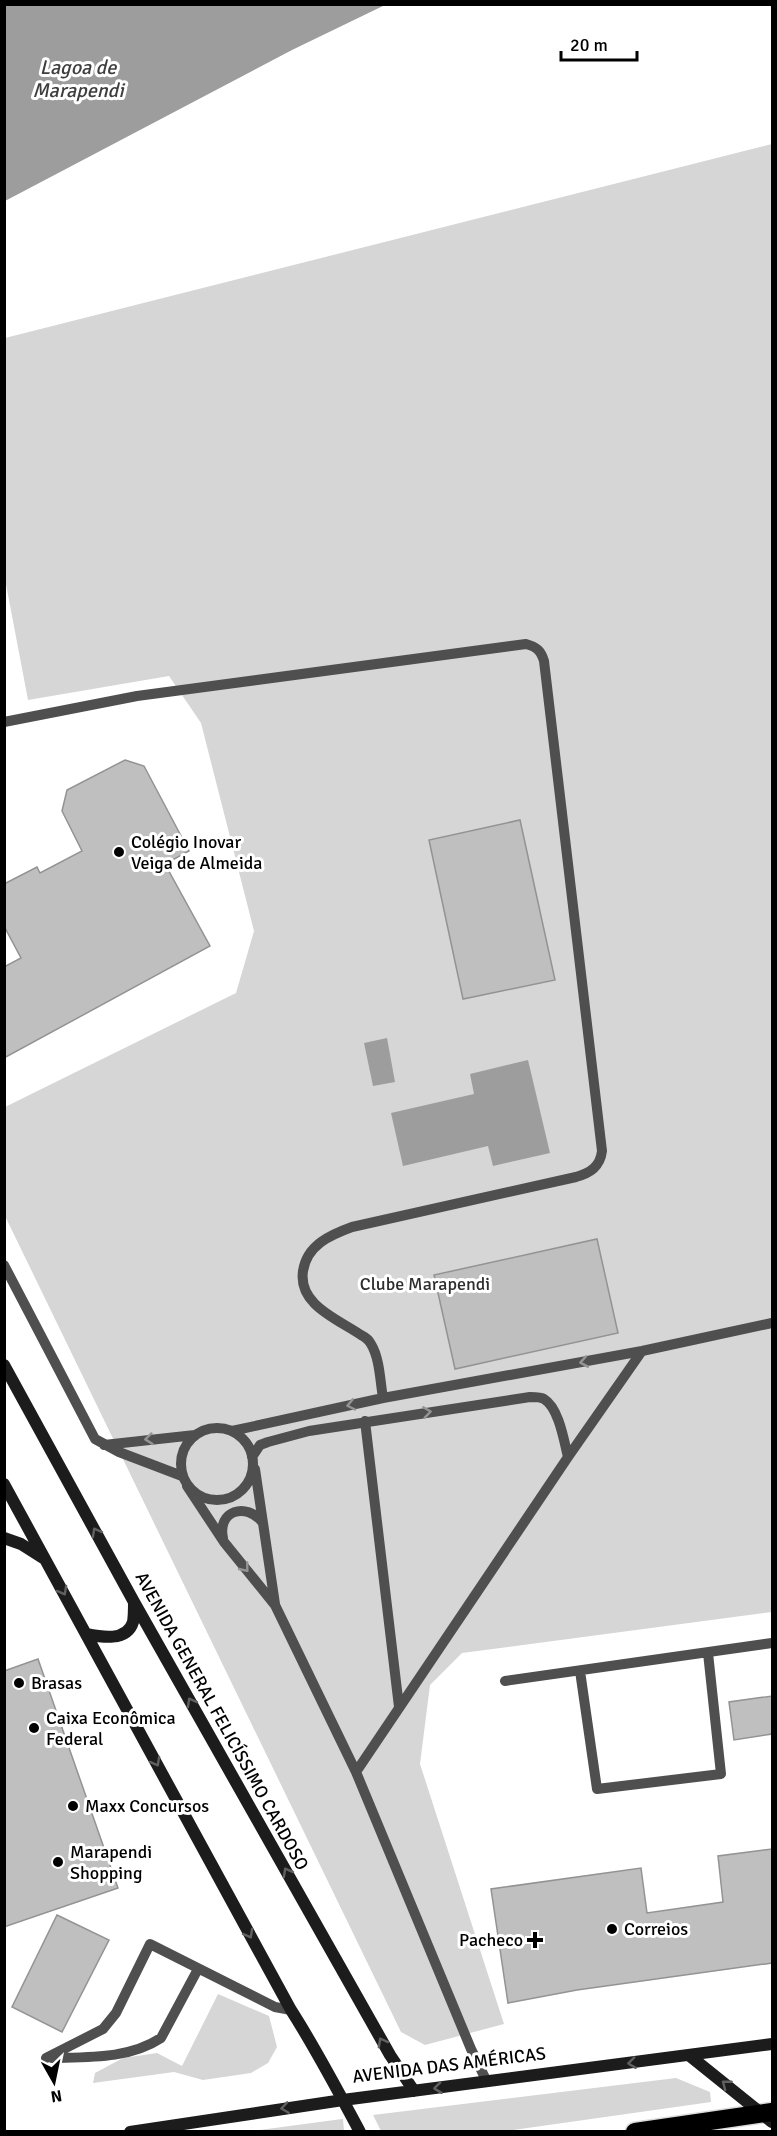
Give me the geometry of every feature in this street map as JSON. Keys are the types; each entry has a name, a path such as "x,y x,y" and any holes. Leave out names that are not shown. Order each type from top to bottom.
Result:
{"highway":[{"path":"636,2132 769,2116"}],"street":[{"name":"AVENIDA GENERAL FELICÍSSIMO CARDOSO","path":"4,1365 134,1602 390,2055 414,2091"},
{"path":"4,1485 360,2132"},
{"path":"4,1538 21,1544 46,1561"},
{"path":"86,1634 106,1638 123,1634 133,1624 134,1602"},
{"name":"AVENIDA DAS AMÉRICAS","path":"130,2132 343,2100 772,2044"},
{"path":"690,2056 769,2116"}],"lane":[{"path":"4,722 137,696 526,644 541,652 544,661 602,1151 601,1160 587,1174 576,1177 352,1227 324,1238 313,1250 304,1263 305,1287 319,1309 371,1342 384,1398"},
{"path":"4,1265 92,1434 104,1445 185,1481 196,1494 206,1499 218,1501 229,1499 240,1493 253,1474 253,1459 260,1445 268,1442 309,1431 366,1421 530,1397 544,1399 552,1408 559,1422 568,1456"},
{"path":"232,1431 384,1398 642,1351 772,1323"},
{"path":"356,1772 568,1456 642,1351"},
{"path":"366,1421 399,1707"},
{"path":"275,1605 250,1449 243,1438 232,1431 218,1428 205,1430 195,1435 187,1443 182,1453 180,1464 185,1481 224,1542 275,1605 356,1772 466,2038 487,2082"},
{"path":"104,1445 195,1435"},
{"path":"224,1542 221,1531 225,1520 234,1512 245,1510 256,1514 263,1524"},
{"path":"505,1681 772,1643"},
{"path":"580,1671 597,1789 721,1774 708,1653"},
{"path":"198,1969 161,2038 154,2043 110,2056 46,2058 103,2029 116,2013 150,1944 274,2007 291,2010"}],"green space":[{"name":"Clube Marapendi","path":"772,144 772,1612 462,1653 430,1685 420,1764 504,2024 425,2045 401,2032 5,1216 5,1107 236,993 254,931 201,723 169,676 28,700 5,579 5,338"},
{"path":"218,1994 269,2016 277,2047 268,2063 251,2073 203,2080 174,2072 93,2083 95,2073 123,2058 157,2053 182,2066"},
{"path":"676,2078 710,2092 711,2102 506,2131 381,2131 373,2115"},
{"path":"342,2119 344,2131 253,2131"}],"water":[{"name":"Lagoa de Marapendi","path":"5,4 385,5 292,50 5,201"},
{"path":"387,1038 395,1082 373,1086 364,1043"},
{"path":"528,1060 550,1153 493,1166 488,1146 403,1166 391,1113 474,1094 470,1074"}],"building":[{"path":"125,760 144,766 189,851 165,864 210,946 4,1058 4,967 21,958 4,926 4,884 37,867 40,873 82,851 62,811 67,790"},
{"path":"520,820 555,980 463,999 429,840"},
{"path":"597,1239 618,1333 455,1369 434,1275"},
{"path":"38,1659 118,1888 4,1927 4,1671"},
{"path":"772,1696 772,1734 734,1740 729,1702"},
{"path":"772,1849 772,1963 577,1990 508,2003 491,1889 641,1868 647,1913 723,1902 718,1856"},
{"path":"57,1915 109,1940 62,2032 12,2007"}],"place":[{"name":"Colégio Inovar Veiga de Almeida","path":"119,852"},
{"name":"Brasas","path":"19,1683"},
{"name":"Caixa Econômica Federal","path":"34,1728"},
{"name":"Maxx Concursos","path":"73,1806"},
{"name":"Marapendi Shopping","path":"58,1862"},
{"name":"Correios","path":"612,1929"},
{"name":"Pacheco","path":"535,1940"}]}
